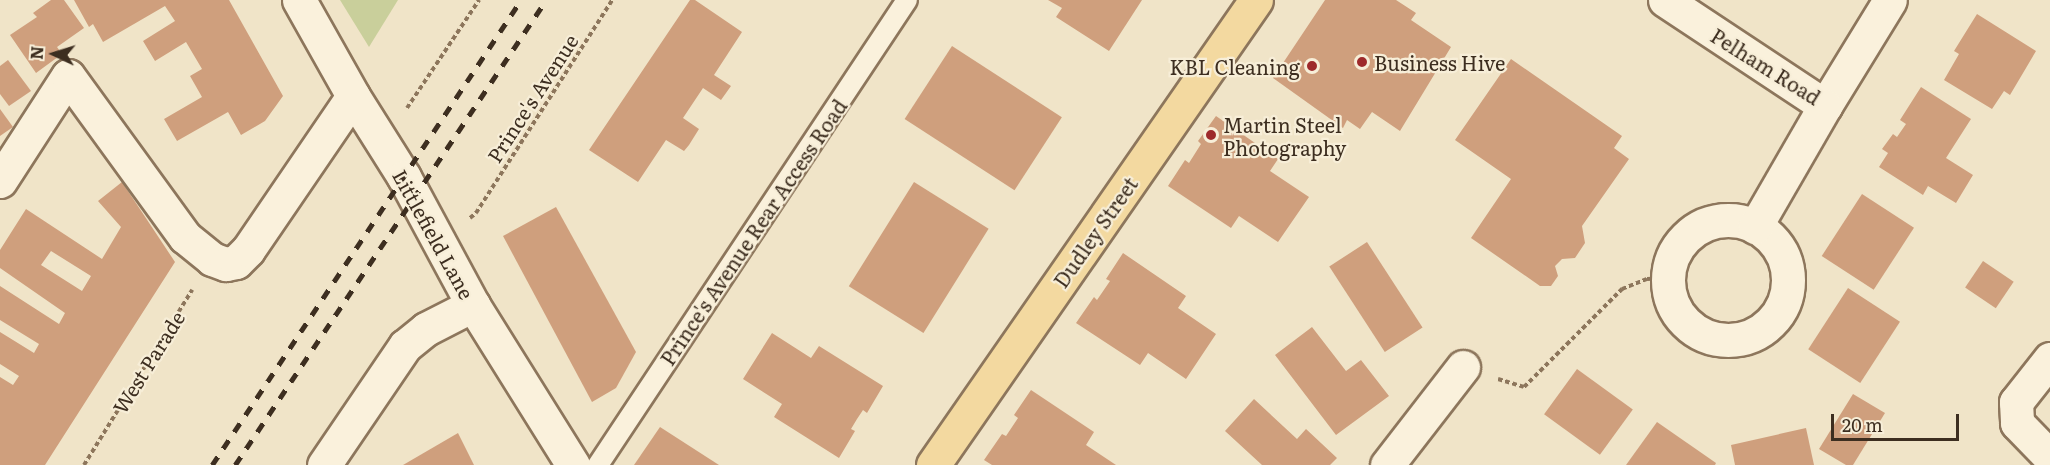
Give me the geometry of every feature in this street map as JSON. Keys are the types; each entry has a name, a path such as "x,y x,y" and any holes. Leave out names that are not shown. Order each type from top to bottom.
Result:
{"main road":[{"name":"Dudley Street","path":"933,465 1256,0"}],"street":[{"name":"Littlefield Lane","path":"299,0 353,96 404,177 473,305 573,465"},
{"name":"Pelham Road","path":"1665,0 1825,106 1890,0"},
{"path":"0,181 68,76 185,237 212,259 226,264 236,262 248,250 353,96"},
{"path":"1755,227 1825,106"},
{"path":"1719,220 1737,220 1769,236 1782,252 1788,271 1787,291 1781,310 1768,326 1751,337 1732,341 1711,339 1693,331 1678,316 1670,298 1667,278 1670,261 1688,234 1703,224 1719,220"},
{"path":"324,465 405,346 426,329 473,305"},
{"path":"2050,359 2016,402 2017,423 2050,457"},
{"path":"1387,465 1463,367"}],"lane":[{"name":"Prince's Avenue Rear Access Road","path":"598,465 907,0"}],"path":[{"path":"383,143 478,0"},
{"name":"Prince's Avenue","path":"476,213 612,0"},
{"name":"West Parade","path":"84,465 212,259"},
{"path":"1463,367 1524,387 1622,289 1647,279 1667,278"}],"green space":[{"path":"340,0 398,0 369,47"}],"building":[{"path":"51,0 64,0 84,28 57,47 62,54 36,73 10,35 37,17 33,13"},
{"path":"74,0 229,0 283,96 265,121 241,135 228,112 177,141 164,119 202,97 190,76 202,69 186,42 155,61 143,41 175,21 165,6 103,42 93,24 89,27"},
{"path":"690,0 695,0 742,32 714,75 731,86 721,100 703,88 683,118 699,129 689,145 684,151 666,140 638,182 589,150"},
{"path":"1048,0 1142,0 1109,51 1056,17 1062,8"},
{"name":"Business Hive","path":"1325,0 1396,0 1416,13 1411,20 1451,47 1400,131 1372,112 1360,129 1347,120 1343,128 1273,78"},
{"path":"1977,14 2036,51 2010,95 2004,91 1992,109 1944,80 1959,54 1954,51"},
{"path":"952,46 1062,117 1014,190 905,119"},
{"path":"1511,59 1622,136 1614,148 1629,159 1582,226 1585,243 1575,258 1562,259 1555,266 1558,276 1551,286 1540,286 1471,238 1511,179 1455,140"},
{"path":"8,60 31,91 9,106 0,94 0,66"},
{"path":"1921,87 1971,119 1946,158 1973,175 1956,203 1928,186 1923,195 1879,167 1888,153 1882,149 1893,134 1897,137 1906,124 1900,120"},
{"path":"0,109 13,127 0,136"},
{"path":"1216,116 1278,159 1270,171 1309,197 1278,242 1239,216 1231,228 1168,186 1185,160 1189,163 1201,144 1198,141"},
{"path":"122,182 175,262 45,465 0,465 0,377 13,385 19,376 0,364 0,332 34,353 39,344 0,320 0,286 59,324 65,313 0,268 0,250 26,209 102,259 121,227 98,201","holes":["51,251 91,276 82,291 41,265"]},
{"path":"914,182 989,229 923,333 849,286"},
{"path":"1862,194 1914,228 1874,290 1822,256"},
{"path":"556,207 636,352 616,388 592,402 503,236"},
{"path":"1367,242 1423,328 1385,352 1329,267"},
{"path":"1123,253 1186,296 1178,308 1216,334 1186,379 1148,353 1140,365 1076,323 1094,297 1097,300 1110,281 1106,279"},
{"path":"1983,261 2014,282 1996,308 1965,288"},
{"path":"1848,288 1900,322 1860,383 1808,349"},
{"path":"1312,327 1346,371 1361,360 1389,396 1336,435 1275,355"},
{"path":"772,333 811,358 819,346 883,386 867,413 863,410 857,419 851,429 855,431 839,458 774,417 782,404 743,379"},
{"path":"1577,369 1633,410 1600,455 1544,414"},
{"path":"1031,390 1094,432 1086,445 1116,465 992,465 984,460 1002,434 1006,436 1018,418 1014,415"},
{"path":"1853,394 1885,413 1853,465 1846,465 1819,449"},
{"path":"1254,399 1297,439 1306,429 1337,458 1330,465 1262,465 1225,431"},
{"path":"1657,422 1716,463 1715,465 1626,465"},
{"path":"660,427 719,465 634,465"},
{"path":"1806,428 1814,465 1735,465 1731,445"},
{"path":"458,433 474,465 403,465"}],"railway":[{"path":"212,465 521,0"},
{"path":"235,465 546,0"}],"place":[{"name":"Business Hive","path":"1362,62"},
{"name":"KBL Cleaning","path":"1312,66"},
{"name":"Martin Steel Photography","path":"1211,135"}]}
